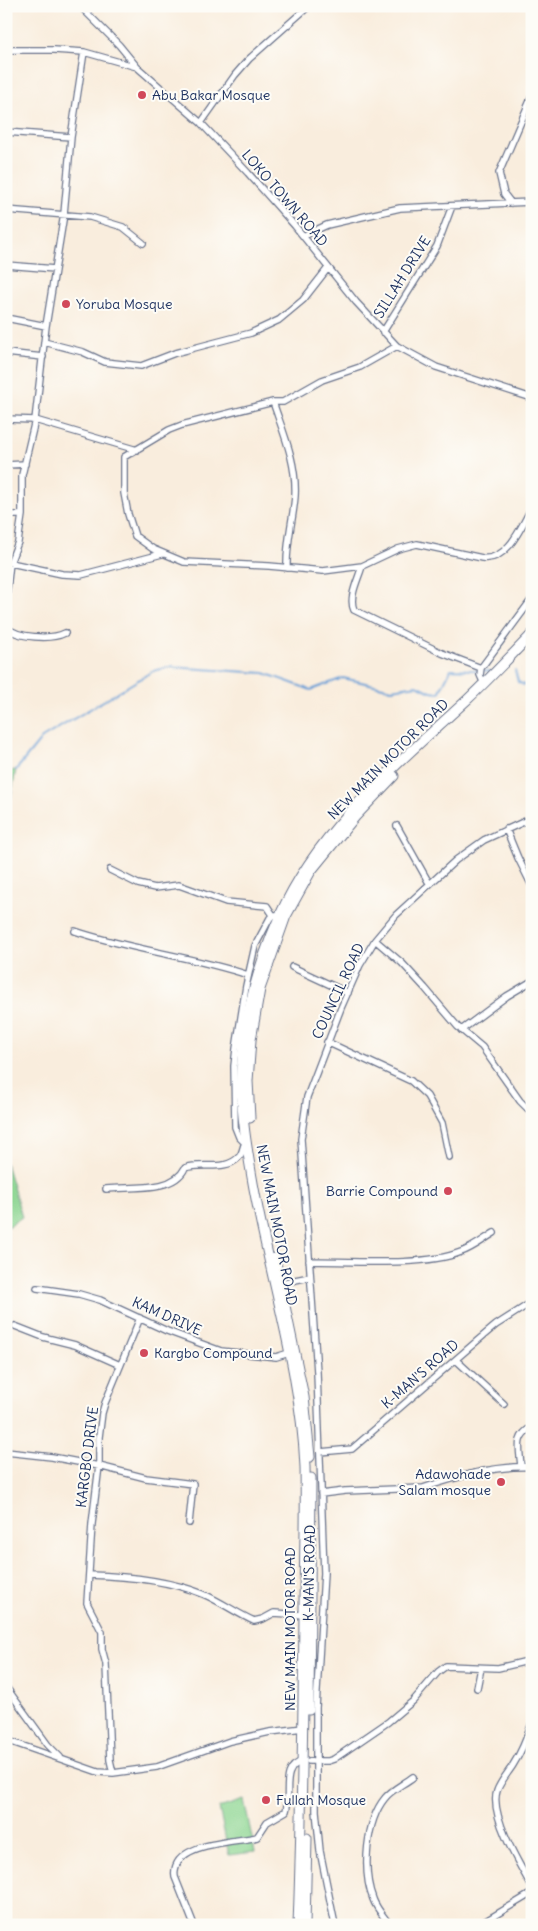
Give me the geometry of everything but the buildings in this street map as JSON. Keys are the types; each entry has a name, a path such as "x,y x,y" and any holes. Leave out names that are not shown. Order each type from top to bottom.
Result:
{"highway":[{"name":"NEW MAIN MOTOR ROAD","path":"305,1925 313,1684 307,1616 304,1465 297,1398 289,1353 245,1143 241,1081 244,1040 253,988 277,915 305,868 348,814 402,760 484,684 532,634"},
{"name":"NEW MAIN MOTOR ROAD","path":"298,1925 310,1761 303,1728 310,1456 304,1397 252,1144 248,1081 251,1040 260,989 286,916 311,871 355,817 406,764 488,689 532,643"}],"street":[{"path":"80,6 138,67"},
{"path":"201,123 235,75 249,59 309,6"},
{"name":"LOKO TOWN ROAD","path":"6,50 84,52 138,67 201,123 248,173 397,346 417,358 452,373 532,398"},
{"path":"6,598 8,563 18,542 22,515 22,484 35,420 46,326 64,214 71,137 84,52"},
{"path":"511,203 504,194 499,173 532,96"},
{"path":"6,132 71,137"},
{"path":"303,236 326,225 384,210 532,202"},
{"name":"SILLAH DRIVE","path":"383,332 438,246 452,206"},
{"path":"6,210 64,214 116,224 127,229 144,243"},
{"path":"6,265 55,269"},
{"path":"44,342 83,352 105,362 141,366 175,353 252,333 279,320 303,300 328,268"},
{"path":"6,318 46,326"},
{"path":"397,346 360,367 322,380 283,402 273,402 182,425 162,434 124,457 124,493 135,536 153,549 184,562 224,563 323,571 362,566 398,549 416,544 490,559 509,546 532,507"},
{"path":"6,353 43,357"},
{"path":"273,402 293,463 295,482 293,513 286,551 287,568"},
{"path":"6,419 35,420 137,450"},
{"path":"6,465 25,464"},
{"path":"6,515 22,515"},
{"path":"8,563 62,574 81,575 163,554"},
{"path":"362,566 354,592 352,606 354,610 442,654 481,668"},
{"path":"484,684 480,675 481,668 532,599"},
{"path":"6,627 10,631 38,637 65,633"},
{"name":"COUNCIL ROAD","path":"306,1220 301,1139 307,1098 327,1042 360,965 375,940 396,915 429,883 484,840 532,818"},
{"path":"397,826 429,883"},
{"path":"506,829 532,886"},
{"path":"106,1189 170,1183 182,1175 185,1168 191,1166 214,1166 230,1162 240,1156 245,1143 239,1137 235,1127 234,1066 248,975 255,946 270,918 277,915 268,906 226,902 179,885 155,888 138,884 110,870"},
{"path":"75,930 106,941 226,967 248,975"},
{"path":"375,940 402,963 461,1030 482,1048 520,1101 528,1109 532,1108"},
{"path":"292,967 348,993"},
{"path":"461,1030 507,996 532,981"},
{"path":"327,1042 412,1081 428,1096 442,1123 449,1157"},
{"name":"K-MAN'S ROAD","path":"306,1220 317,1372 324,1573 313,1684"},
{"path":"309,1261 392,1261 440,1258 468,1249 494,1233"},
{"path":"280,1283 310,1277"},
{"name":"KAM DRIVE","path":"37,1288 92,1297 167,1331 221,1351 276,1357 289,1353"},
{"name":"K-MAN'S ROAD","path":"320,1452 352,1449 496,1325 532,1302"},
{"name":"KARGBO DRIVE","path":"113,1773 107,1726 106,1664 102,1650 102,1632 87,1603 102,1413 140,1318"},
{"path":"15,1326 75,1345 120,1366"},
{"path":"456,1360 504,1404"},
{"path":"521,1467 520,1438 524,1431 532,1427"},
{"path":"6,1452 52,1457 146,1478 193,1484 189,1523"},
{"path":"321,1494 345,1490 423,1488 467,1474 532,1467"},
{"path":"89,1575 121,1576 179,1587 211,1598 254,1621 263,1620 274,1613 321,1618"},
{"path":"194,1925 175,1877 174,1869 177,1861 187,1853 206,1846 257,1836 267,1822 286,1811 289,1772 293,1766 310,1761 334,1759 388,1722 413,1701 442,1668 446,1666 498,1668 532,1660"},
{"path":"477,1688 481,1668"},
{"path":"6,1687 48,1745 63,1760"},
{"path":"532,1723 521,1753 499,1786 496,1799 496,1808 504,1832 532,1887"},
{"path":"6,1740 98,1772 113,1773 157,1766 248,1736 303,1728"},
{"path":"310,1761 317,1832 335,1925"},
{"path":"390,1925 373,1900 369,1886 367,1873 371,1830 376,1811 386,1796 413,1778"},
{"path":"479,1925 532,1893"}],"green space":[{"path":"16,770 6,823 6,771"},
{"path":"6,1163 22,1217 6,1228"},
{"path":"244,1800 255,1852 229,1855 219,1808"}],"waterway":[{"path":"16,770 42,738 153,671 170,667 264,673 311,690 343,678 392,689 417,685 431,692 439,693 451,669 490,671"},
{"path":"515,670 518,682 532,689"}],"place":[{"name":"Abu Bakar Mosque","path":"142,95"},
{"name":"Yoruba Mosque","path":"66,304"},
{"name":"Barrie Compound","path":"448,1191"},
{"name":"Kargbo Compound","path":"144,1353"},
{"name":"Adawohade Salam mosque","path":"501,1482"},
{"name":"Fullah Mosque","path":"266,1800"}]}
